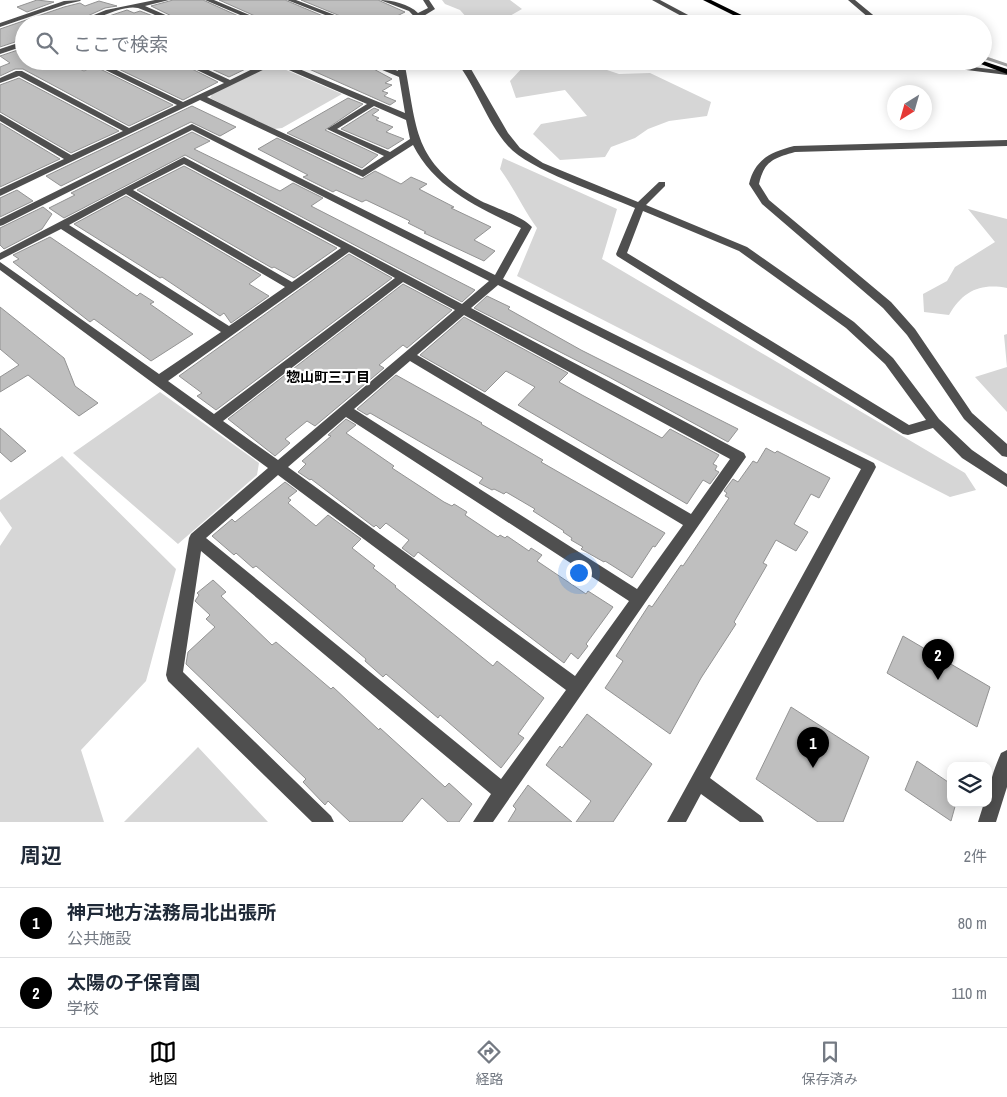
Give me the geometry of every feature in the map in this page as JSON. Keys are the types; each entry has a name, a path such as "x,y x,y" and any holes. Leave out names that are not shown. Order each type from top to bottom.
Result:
{"main road":[{"path":"706,0 738,15"},
{"path":"992,66 1007,72"}],"street":[{"path":"29,15 66,2 78,0"},
{"path":"123,0 160,15"},
{"path":"98,15 135,5 166,0"},
{"path":"208,0 246,15"},
{"path":"290,0 331,15"},
{"path":"383,0 412,10 417,15"},
{"path":"420,15 432,9 426,0"},
{"path":"655,0 684,15"},
{"path":"851,0 870,15"},
{"path":"0,25 15,20"},
{"path":"0,52 15,46"},
{"path":"110,70 182,105"},
{"path":"202,70 230,83"},
{"path":"0,193 257,70"},
{"path":"294,70 411,119"},
{"path":"388,70 403,76"},
{"path":"326,822 174,675 196,538 344,409 498,279 527,227 481,205 451,185 431,166 415,140 402,70"},
{"path":"468,70 498,126 513,146 540,164 743,249 850,325 889,362 935,422 967,454 1007,481"},
{"path":"987,70 1007,72"},
{"path":"0,81 19,73 129,131"},
{"path":"200,97 363,174 415,140"},
{"path":"374,103 331,128 391,156"},
{"path":"0,117 71,158"},
{"path":"0,223 192,127 869,467 676,822"},
{"path":"1007,143 794,149 770,156 756,169 754,184 765,202 887,305 911,332 968,416 1007,452"},
{"path":"0,257 184,160 739,457 482,822"},
{"path":"0,181 11,188"},
{"path":"662,184 640,206 621,254 908,430 935,422"},
{"path":"126,190 292,287"},
{"path":"62,225 228,332"},
{"path":"160,380 348,248"},
{"path":"0,265 160,380 276,468 577,688"},
{"path":"214,421 403,277"},
{"path":"408,355 693,523"},
{"path":"344,409 639,599"},
{"path":"196,538 503,792"},
{"path":"987,822 1007,759"},
{"path":"699,781 755,822"}],"shaded area":[{"path":"442,0 510,0 522,9 512,15 464,15 460,10 445,4"},
{"path":"261,70 286,70 342,94 282,128 274,129 210,98 212,94"},
{"path":"520,70 607,70 619,74 650,73 711,102 707,116 669,121 648,129 635,138 611,147 605,157 560,160 533,134 541,124 587,116 565,90 516,98 510,81"},
{"path":"503,158 617,209 602,259 965,473 976,490 950,497 517,276 537,228 500,169"},
{"path":"968,209 1007,219 1007,288 989,287 973,291 960,300 949,315 924,312 923,294 947,281 955,267 995,242"},
{"path":"1007,334 1007,367 1004,335"},
{"path":"1007,367 1007,412 975,377"},
{"path":"160,392 259,463 257,475 178,544 73,453"},
{"path":"62,456 176,569 146,681 81,750 104,822 0,822 0,546 12,528 0,511 0,500"},
{"path":"198,747 268,822 124,822"}],"building":[{"path":"37,0 54,2 27,12 17,7"},
{"path":"173,0 203,0 236,15 170,15 151,6"},
{"path":"219,0 285,0 321,15 253,15"},
{"path":"301,0 378,0 405,12 399,15 338,15"},
{"path":"99,1 117,6 105,8 90,15 41,15 80,3 85,6"},
{"path":"127,10 134,13 140,11 150,15 112,15"},
{"path":"15,24 15,42 0,47 0,29"},
{"path":"15,51 15,69 0,76 0,67 10,63 0,56"},
{"path":"25,70 102,70 173,105 129,126"},
{"path":"121,70 194,70 218,82 183,100"},
{"path":"214,70 243,70 229,77"},
{"path":"311,70 376,70 392,79 385,83 392,85 382,91 388,93 384,96 396,101 390,105"},
{"path":"19,78 119,131 71,153 0,112 0,85"},
{"path":"348,98 363,104 325,130 378,155 362,168 287,133"},
{"path":"192,106 236,127 220,136 191,122 61,186 46,176"},
{"path":"374,108 379,110 372,115 379,118 376,120 393,127 386,132 404,139 388,149 341,129"},
{"path":"0,123 60,159 0,187"},
{"path":"192,132 210,141 194,149 280,191 293,183 323,198 311,206 475,290 462,302 185,155 64,218 49,208 75,195 71,193"},
{"path":"277,138 362,179 375,171 401,184 411,177 427,184 419,189 454,207 451,208 491,227 474,240 495,251 484,261 424,233 426,232 408,223 410,221 366,200 362,202 336,190 333,192 303,177 308,175 258,149"},
{"path":"184,166 337,248 294,278 274,267 272,268 137,190"},
{"path":"17,190 33,201 0,217 0,198"},
{"path":"126,196 261,275 249,284 269,296 231,323 224,313 220,316 162,277 160,278 74,224"},
{"path":"43,207 52,214 42,229 4,249 0,245 0,228"},
{"path":"50,237 137,296 140,293 154,302 150,304 193,334 151,361 94,319 90,322 13,262 19,259 13,255"},
{"path":"349,254 392,278 216,410 197,396 202,393 179,376"},
{"path":"403,284 452,310 407,348 403,345 379,365 384,368 315,426 307,421 285,439 290,443 275,456 228,419"},
{"path":"487,296 510,307 508,309 581,350 738,429 728,442 609,377 474,308"},
{"path":"0,307 64,358 75,386 98,403 79,416 28,375 0,392 0,377 19,365 0,349"},
{"path":"464,317 568,373 559,382 582,395 662,438 670,429 719,455 713,464 717,466 715,470 719,472 710,484 703,480 687,504 518,405 535,387 506,371 485,392 420,355"},
{"path":"396,375 482,423 543,460 541,462 665,533 655,547 653,546 632,578 581,549 583,547 571,540 572,538 564,531 533,511 535,509 506,492 504,494 494,489 492,490 479,483 483,478 370,413 367,415 357,409"},
{"path":"346,419 356,425 346,433 394,466 392,468 444,502 452,506 454,504 467,512 465,515 498,537 500,535 505,538 507,536 529,551 531,548 542,555 537,561 586,594 588,591 613,607 586,644 588,646 578,659 571,653 564,663 418,552 414,557 402,548 409,540 386,523 380,529 376,525 374,527 311,479 298,472 306,464 302,461 331,436 328,435"},
{"path":"0,428 26,451 11,462 0,452"},
{"path":"766,448 775,453 777,451 830,478 819,498 811,494 794,524 808,532 796,551 776,540 763,563 767,565 734,622 736,624 701,678 670,734 605,688 623,661 616,656 649,605 652,607 681,565 683,566 729,498 725,496 727,493 724,491 733,479 738,482 753,461 757,463"},
{"path":"285,482 297,491 288,498 291,500 288,503 316,526 328,515 361,539 352,548 375,566 373,568 493,666 497,661 544,698 518,734 524,738 501,768 440,715 438,718 386,674 383,677 365,661 366,659 256,566 253,568 212,536 232,519 235,522"},
{"path":"213,580 226,592 221,596 272,645 276,642 331,689 333,687 445,787 449,783 472,804 459,822 448,822 422,798 402,822 350,822 328,801 325,805 303,782 306,779 186,664 188,652 215,627 206,619 210,615 195,601 199,595 197,593"},
{"path":"903,636 990,687 977,727 887,673"},
{"path":"791,707 869,757 843,822 818,822 756,779"},
{"path":"587,714 652,764 613,822 576,822 591,801 546,765 560,746 562,748"},
{"path":"917,761 947,781 947,807 955,807 951,821 905,790"},
{"path":"528,785 572,822 508,822 516,809 513,806"}],"waterway":[{"path":"992,60 1007,65"}],"place":[{"name":"太陽の子保育園","path":"938,680"},
{"name":"神戸地方法務局北出張所","path":"813,768"}],"district":[{"name":"惣山町三丁目","path":"328,377"}]}
